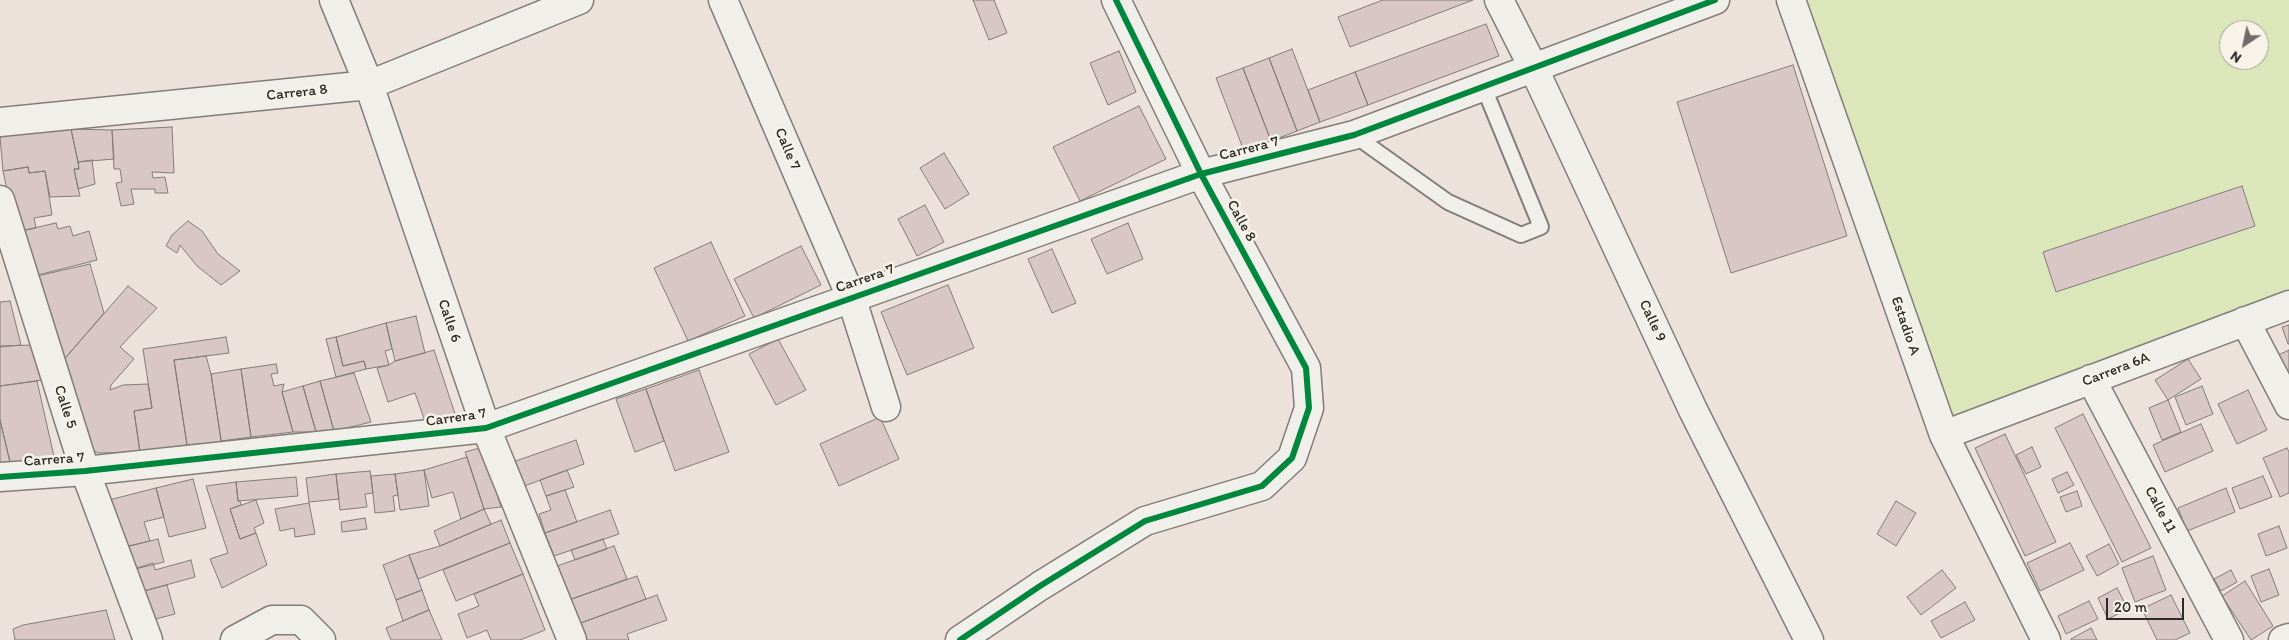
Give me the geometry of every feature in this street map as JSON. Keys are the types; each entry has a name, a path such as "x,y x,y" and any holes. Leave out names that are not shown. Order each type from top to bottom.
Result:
{"street":[{"name":"Calle 6","path":"334,0 369,86 486,428 572,640"},
{"name":"Carrera 8","path":"0,122 369,86 579,0"},
{"name":"Calle 7","path":"723,0 850,297 886,408"},
{"name":"Calle 8","path":"960,640 1040,586 1145,521 1262,486 1292,458 1309,408 1306,368 1201,174 1116,0"},
{"name":"Calle 9","path":"1499,0 1534,69 1693,410 1809,640"},
{"name":"Carrera 7","path":"0,477 86,471 486,428 850,297 1201,174 1354,136 1715,0"},
{"name":"Estadio A","path":"1791,0 1944,435 2046,640"},
{"name":"Calle 5","path":"0,200 86,471 148,640"},
{"name":"Carrera 6A","path":"1944,435 2289,304"},
{"path":"2245,321 2289,405"},
{"name":"Calle 11","path":"2091,380 2230,640"},
{"path":"235,640 272,620 301,620 321,640"},
{"path":"2283,640 2289,638"}],"lane":[{"path":"1354,136 1448,202 1521,235 1542,227 1484,88"}],"green space":[{"path":"1802,0 2289,0 2289,292 1949,424"}],"building":[{"path":"973,0 994,0 1007,33 989,40"},
{"path":"1383,0 1473,0 1350,47 1338,17"},
{"path":"1486,24 1499,56 1368,105 1355,72"},
{"path":"1292,49 1320,122 1297,131 1269,58"},
{"path":"1119,51 1136,92 1108,105 1090,63"},
{"path":"1269,58 1297,131 1271,141 1243,68"},
{"path":"1793,65 1847,236 1731,273 1677,102"},
{"path":"1243,68 1271,141 1244,151 1216,78"},
{"path":"1355,72 1368,105 1320,122 1308,90"},
{"path":"1139,106 1166,159 1080,201 1053,147"},
{"path":"172,127 174,173 152,172 153,178 165,177 168,193 155,193 155,189 131,189 134,204 121,206 116,183 122,182 120,169 114,169 112,130"},
{"path":"71,129 79,169 74,169 80,196 50,197 45,171 29,173 28,167 3,171 0,137 34,131"},
{"path":"71,129 112,130 114,159 78,162"},
{"path":"944,153 969,194 945,209 920,168"},
{"path":"92,160 95,184 78,189 74,169 79,169 78,162"},
{"path":"28,167 29,173 45,171 52,215 34,218 36,228 16,232 3,171"},
{"path":"2242,186 2255,226 2056,292 2043,252"},
{"path":"925,205 944,242 917,256 898,219"},
{"path":"188,221 202,231 218,254 240,271 221,285 197,266 180,245 177,253 166,246 172,235"},
{"path":"56,223 58,229 70,226 73,236 89,231 97,260 30,277 16,232"},
{"path":"1128,223 1143,259 1107,274 1091,239"},
{"path":"711,242 745,316 688,341 654,268"},
{"path":"801,246 821,285 754,318 734,279"},
{"path":"1052,249 1076,303 1052,313 1028,259"},
{"path":"90,264 104,313 61,363 37,276"},
{"path":"948,285 974,348 907,375 881,312"},
{"path":"128,286 157,308 120,347 134,359 111,385 110,390 123,385 148,384 152,408 134,411 140,452 98,453 92,450 61,363"},
{"path":"10,301 21,345 0,347 0,302"},
{"path":"416,316 425,353 395,361 386,323"},
{"path":"386,323 392,349 385,351 389,365 366,369 364,361 343,366 336,337"},
{"path":"2289,325 2289,344 2288,344 2282,327"},
{"path":"226,337 229,353 174,360 187,445 140,452 134,411 152,408 143,349"},
{"path":"336,337 343,366 364,361 366,369 336,377 326,339"},
{"path":"778,339 806,390 776,405 749,354"},
{"path":"33,345 42,380 0,386 0,346"},
{"path":"434,350 456,417 427,427 415,393 388,402 377,368"},
{"path":"2289,350 2289,372 2287,373 2278,355"},
{"path":"206,356 211,374 222,446 211,447 210,443 187,445 174,360"},
{"path":"2188,359 2201,379 2168,400 2155,380"},
{"path":"276,364 278,373 271,374 274,386 284,384 282,392 293,432 251,437 241,369"},
{"path":"241,369 251,437 221,441 211,374"},
{"path":"699,370 729,452 675,471 646,389"},
{"path":"354,373 371,422 334,431 320,381"},
{"path":"37,381 55,461 10,462 0,420 0,386"},
{"path":"320,381 334,431 316,432 303,386"},
{"path":"303,386 316,432 293,432 282,392"},
{"path":"2202,386 2213,414 2186,425 2175,397"},
{"path":"646,389 664,441 635,452 616,399"},
{"path":"2248,390 2267,430 2237,444 2218,404"},
{"path":"2168,400 2181,432 2162,440 2149,408"},
{"path":"2083,414 2151,548 2122,562 2055,428"},
{"path":"880,417 899,459 839,486 820,444"},
{"path":"0,420 10,462 0,464"},
{"path":"2201,424 2213,451 2165,472 2153,445"},
{"path":"2005,434 2056,542 2025,556 1975,448"},
{"path":"576,440 584,464 519,488 510,463"},
{"path":"483,447 501,507 484,509 465,452"},
{"path":"2032,447 2041,467 2026,474 2016,455"},
{"path":"2287,448 2289,452 2289,493 2280,497 2263,458"},
{"path":"467,457 484,509 461,519 453,492 432,498 424,470"},
{"path":"424,470 429,506 400,510 395,474"},
{"path":"567,470 574,487 546,496 540,480"},
{"path":"370,471 373,493 365,494 367,507 340,510 336,474"},
{"path":"2067,472 2074,485 2058,493 2052,479"},
{"path":"336,474 339,499 309,502 306,478"},
{"path":"395,474 398,495 393,496 395,511 375,513 371,476"},
{"path":"2263,476 2272,497 2240,509 2232,488"},
{"path":"296,477 298,496 238,501 236,482"},
{"path":"193,479 206,528 169,537 156,488"},
{"path":"236,482 238,501 240,501 241,505 230,509 240,539 256,533 267,565 222,588 210,559 228,553 206,486"},
{"path":"156,488 164,517 144,522 150,541 121,548 109,500"},
{"path":"2226,488 2235,512 2187,531 2178,508"},
{"path":"565,490 577,522 545,533 539,514 551,510 546,496"},
{"path":"2077,491 2082,506 2066,512 2060,497"},
{"path":"256,500 264,523 254,528 256,533 240,539 230,509"},
{"path":"1896,501 1916,513 1896,546 1877,534"},
{"path":"309,503 315,534 295,537 294,528 280,531 275,509"},
{"path":"484,509 491,524 440,546 434,531"},
{"path":"610,510 619,534 554,556 545,533"},
{"path":"365,518 367,529 342,532 341,522"},
{"path":"501,520 510,543 418,579 409,555 440,546"},
{"path":"2279,526 2287,548 2266,556 2258,534"},
{"path":"158,539 164,562 127,571 121,548"},
{"path":"603,539 607,549 575,560 571,550"},
{"path":"510,543 523,574 456,601 443,570"},
{"path":"2070,543 2084,570 2040,591 2027,563"},
{"path":"2109,544 2119,564 2097,576 2086,556"},
{"path":"614,546 627,579 569,600 557,566"},
{"path":"409,555 422,590 396,600 383,565"},
{"path":"2153,556 2166,590 2135,602 2122,568"},
{"path":"191,560 195,577 133,594 127,571 153,563 155,570"},
{"path":"2269,569 2279,595 2261,602 2251,576"},
{"path":"1942,570 1956,588 1921,615 1907,597"},
{"path":"2231,570 2237,582 2221,591 2214,579"},
{"path":"523,574 545,630 520,640 491,640 487,630 467,638 458,614 479,606 474,594"},
{"path":"637,576 646,599 578,624 569,600"},
{"path":"2245,581 2273,626 2251,640 2222,596"},
{"path":"167,585 175,614 144,622 136,593"},
{"path":"2117,588 2128,609 2108,619 2098,598"},
{"path":"422,590 429,610 403,621 396,600"},
{"path":"657,595 667,620 627,634 629,640 584,640 578,624"},
{"path":"2171,595 2190,633 2175,640 2157,640 2142,609"},
{"path":"2089,601 2098,619 2066,634 2058,616"},
{"path":"1965,602 1975,620 1941,638 1931,621"},
{"path":"106,610 115,640 15,640 13,629 23,625"},
{"path":"429,610 442,640 391,640 386,628"},
{"path":"2091,628 2097,640 2071,640 2071,639"}],"cycle path":[{"path":"960,640 1040,586 1145,521 1262,486 1292,458 1309,408 1306,368 1201,174 1116,0"},
{"path":"0,477 85,471 486,428 1201,174 1354,135 1715,0"}]}
